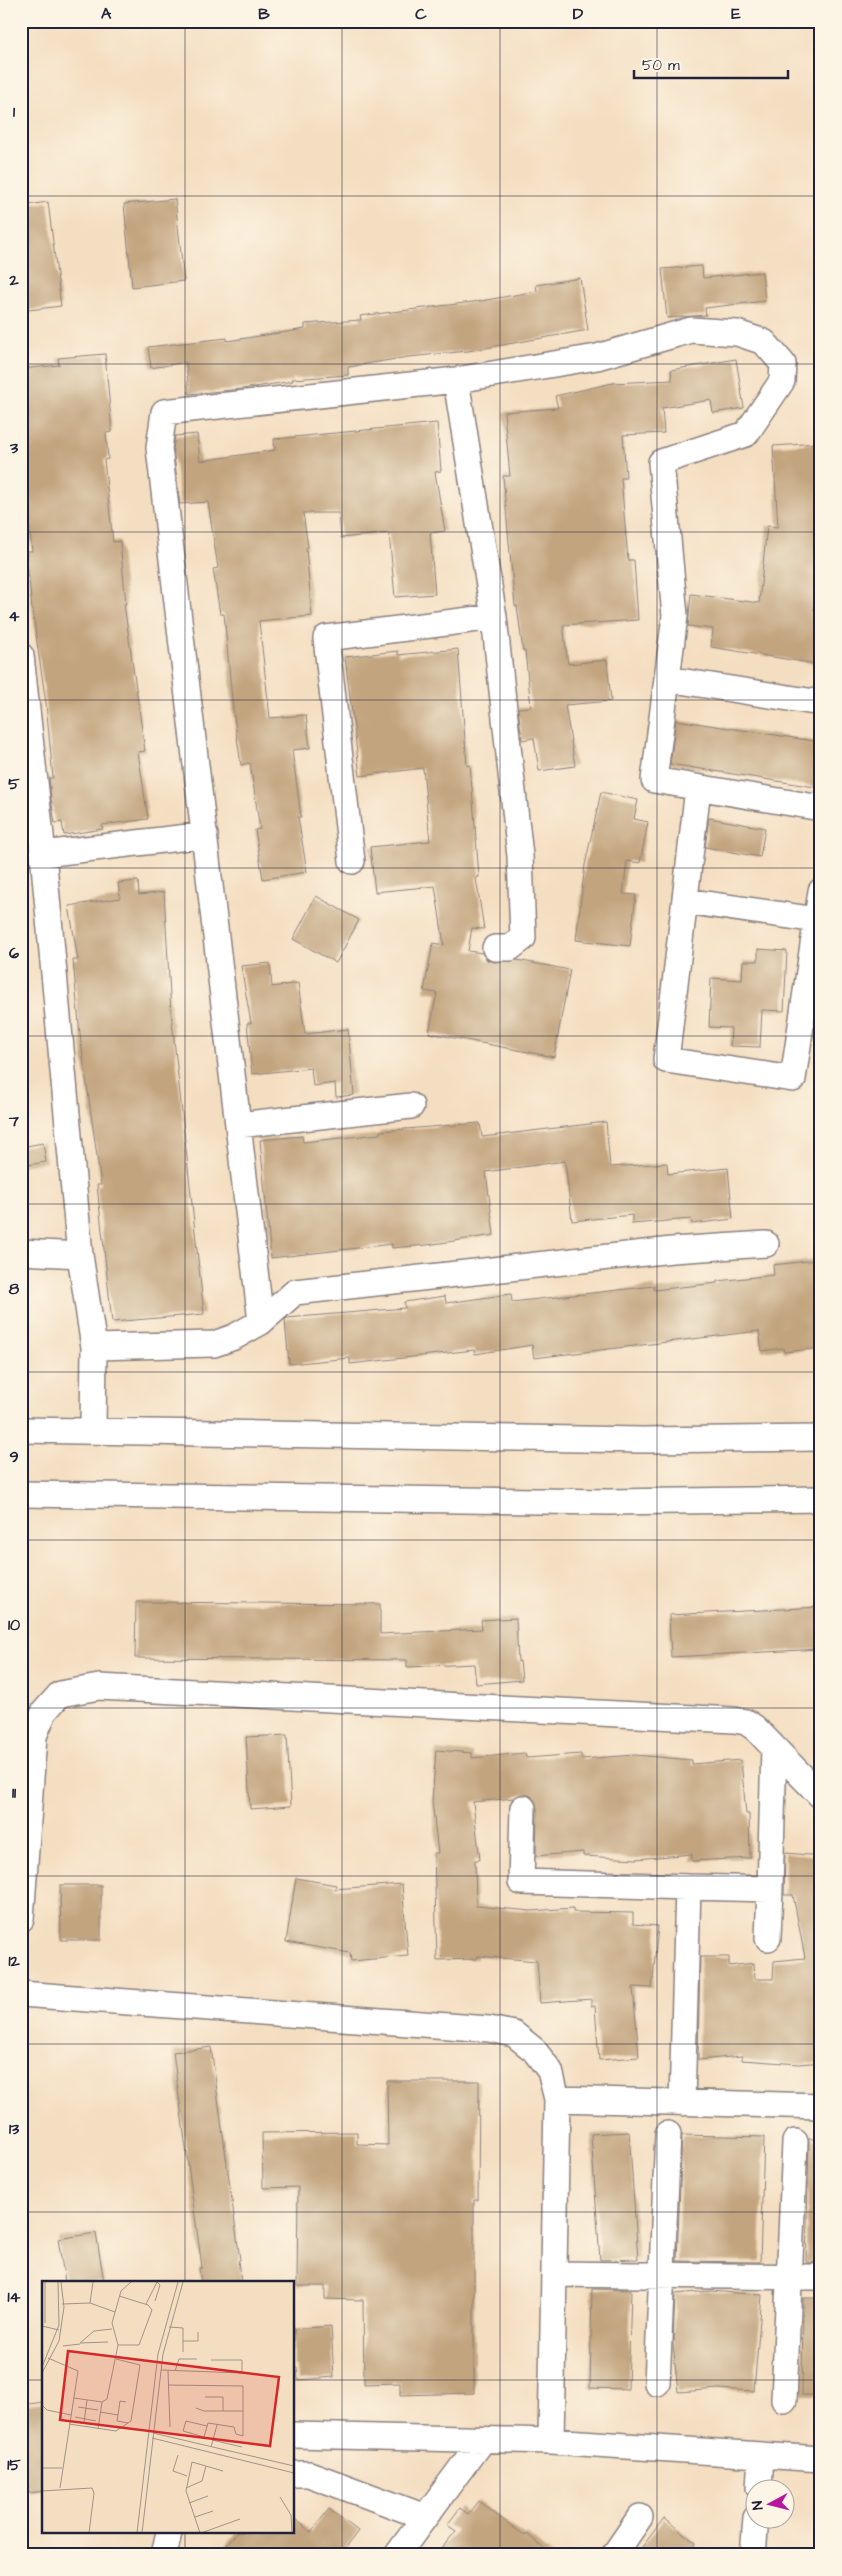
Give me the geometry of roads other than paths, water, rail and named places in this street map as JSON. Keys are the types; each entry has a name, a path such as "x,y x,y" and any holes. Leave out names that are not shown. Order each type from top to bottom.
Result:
{"street":[{"path":"261,1322 159,448 164,412 456,380 597,357 691,330 737,333 764,342 783,364 782,381 746,434 661,462 675,616 654,780 821,808"},
{"path":"456,380 494,616 520,856 524,938 510,948 495,948"},
{"path":"352,861 326,638 494,616"},
{"path":"21,656 43,854 80,1255 94,1348 93,1430"},
{"path":"667,679 821,703"},
{"path":"698,788 666,1060 794,1079 821,892"},
{"path":"43,854 205,835"},
{"path":"685,901 817,920"},
{"path":"238,1125 411,1106"},
{"path":"94,1348 214,1344 234,1337 261,1322 295,1292 672,1250 766,1244"},
{"path":"21,1252 80,1255"},
{"path":"21,1430 643,1440 821,1438"},
{"path":"21,1494 608,1502 821,1499"},
{"path":"21,1919 34,1736 44,1712 60,1694 99,1687 734,1720 746,1722 754,1728 821,1796"},
{"path":"768,1938 774,1748"},
{"path":"523,1808 521,1882 770,1889"},
{"path":"682,2103 688,1887"},
{"path":"21,1994 489,2029 514,2034 534,2050 550,2071 557,2099 551,2441"},
{"path":"557,2099 821,2106"},
{"path":"657,2383 668,2134"},
{"path":"784,2400 795,2142"},
{"path":"554,2274 821,2277"},
{"path":"295,2435 551,2441 821,2459"},
{"path":"397,2555 482,2440"},
{"path":"759,2478 761,2455"},
{"path":"295,2474 309,2474 425,2517"},
{"path":"614,2555 640,2517"},
{"path":"753,2555 755,2528"},
{"path":"164,2555 169,2534"}]}
